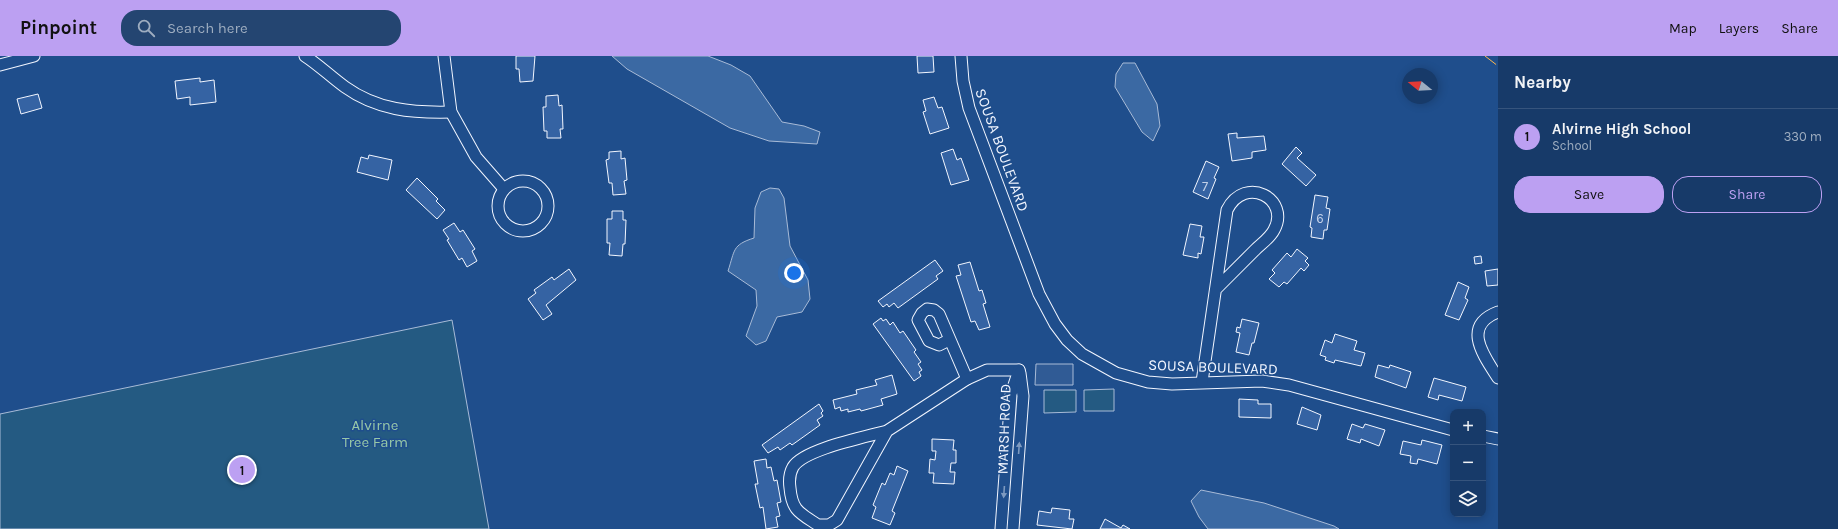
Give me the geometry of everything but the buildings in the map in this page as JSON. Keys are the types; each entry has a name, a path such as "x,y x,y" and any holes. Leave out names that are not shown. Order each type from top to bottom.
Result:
{"street":[{"path":"0,65 34,56"},
{"path":"305,56 344,86 369,101 410,112 451,112"},
{"path":"444,56 451,112 476,158 504,189"},
{"name":"SOUSA BOULEVARD","path":"961,56 963,81 969,108 1039,294 1049,314 1061,332 1073,346 1090,360 1126,377 1160,383 1262,381 1289,385 1450,429"},
{"path":"518,181 531,182 541,189 548,204 547,213 538,226 522,232 507,226 501,220 498,208 500,196 504,189 518,181"},
{"path":"1202,382 1227,210 1231,202 1246,192 1254,191 1270,198 1275,205 1277,214 1274,230 1216,289"},
{"path":"1498,312 1484,320 1478,335 1478,344 1498,378"},
{"path":"949,340 967,378"},
{"path":"887,431 837,520 828,525 818,525 796,511 791,500 789,480 792,468 796,464 821,450 887,431 967,378 987,370 1020,370"},
{"name":"MARSH ROAD","path":"1001,529 1011,394 1020,370"},
{"name":"MARSH ROAD","path":"1013,529 1023,396 1020,370"},
{"path":"1486,436 1498,438"}],"green space":[{"name":"Alvirne Tree Farm","path":"452,320 489,529 0,529 0,414"},
{"path":"1114,389 1114,411 1084,411 1084,390"},
{"path":"1044,390 1076,390 1076,412 1044,413"}],"shaded area":[{"path":"612,56 708,56 731,65 750,76 782,122 804,126 820,132 817,144 769,141 730,128 627,69"},
{"path":"1123,63 1135,63 1157,104 1160,126 1153,141 1142,132 1115,87 1116,74"},
{"path":"770,188 779,189 784,198 790,246 808,280 810,299 802,312 777,317 766,341 756,345 746,336 757,306 756,290 728,271 735,249 742,243 754,238 755,208 761,192"},
{"path":"1036,364 1073,364 1073,385 1035,385"},
{"path":"1201,490 1264,503 1339,529 1208,529 1199,517 1191,501"}],"power":[{"path":"1485,56 1498,66"}],"place":[{"name":"Alvirne High School","path":"242,470"}]}
